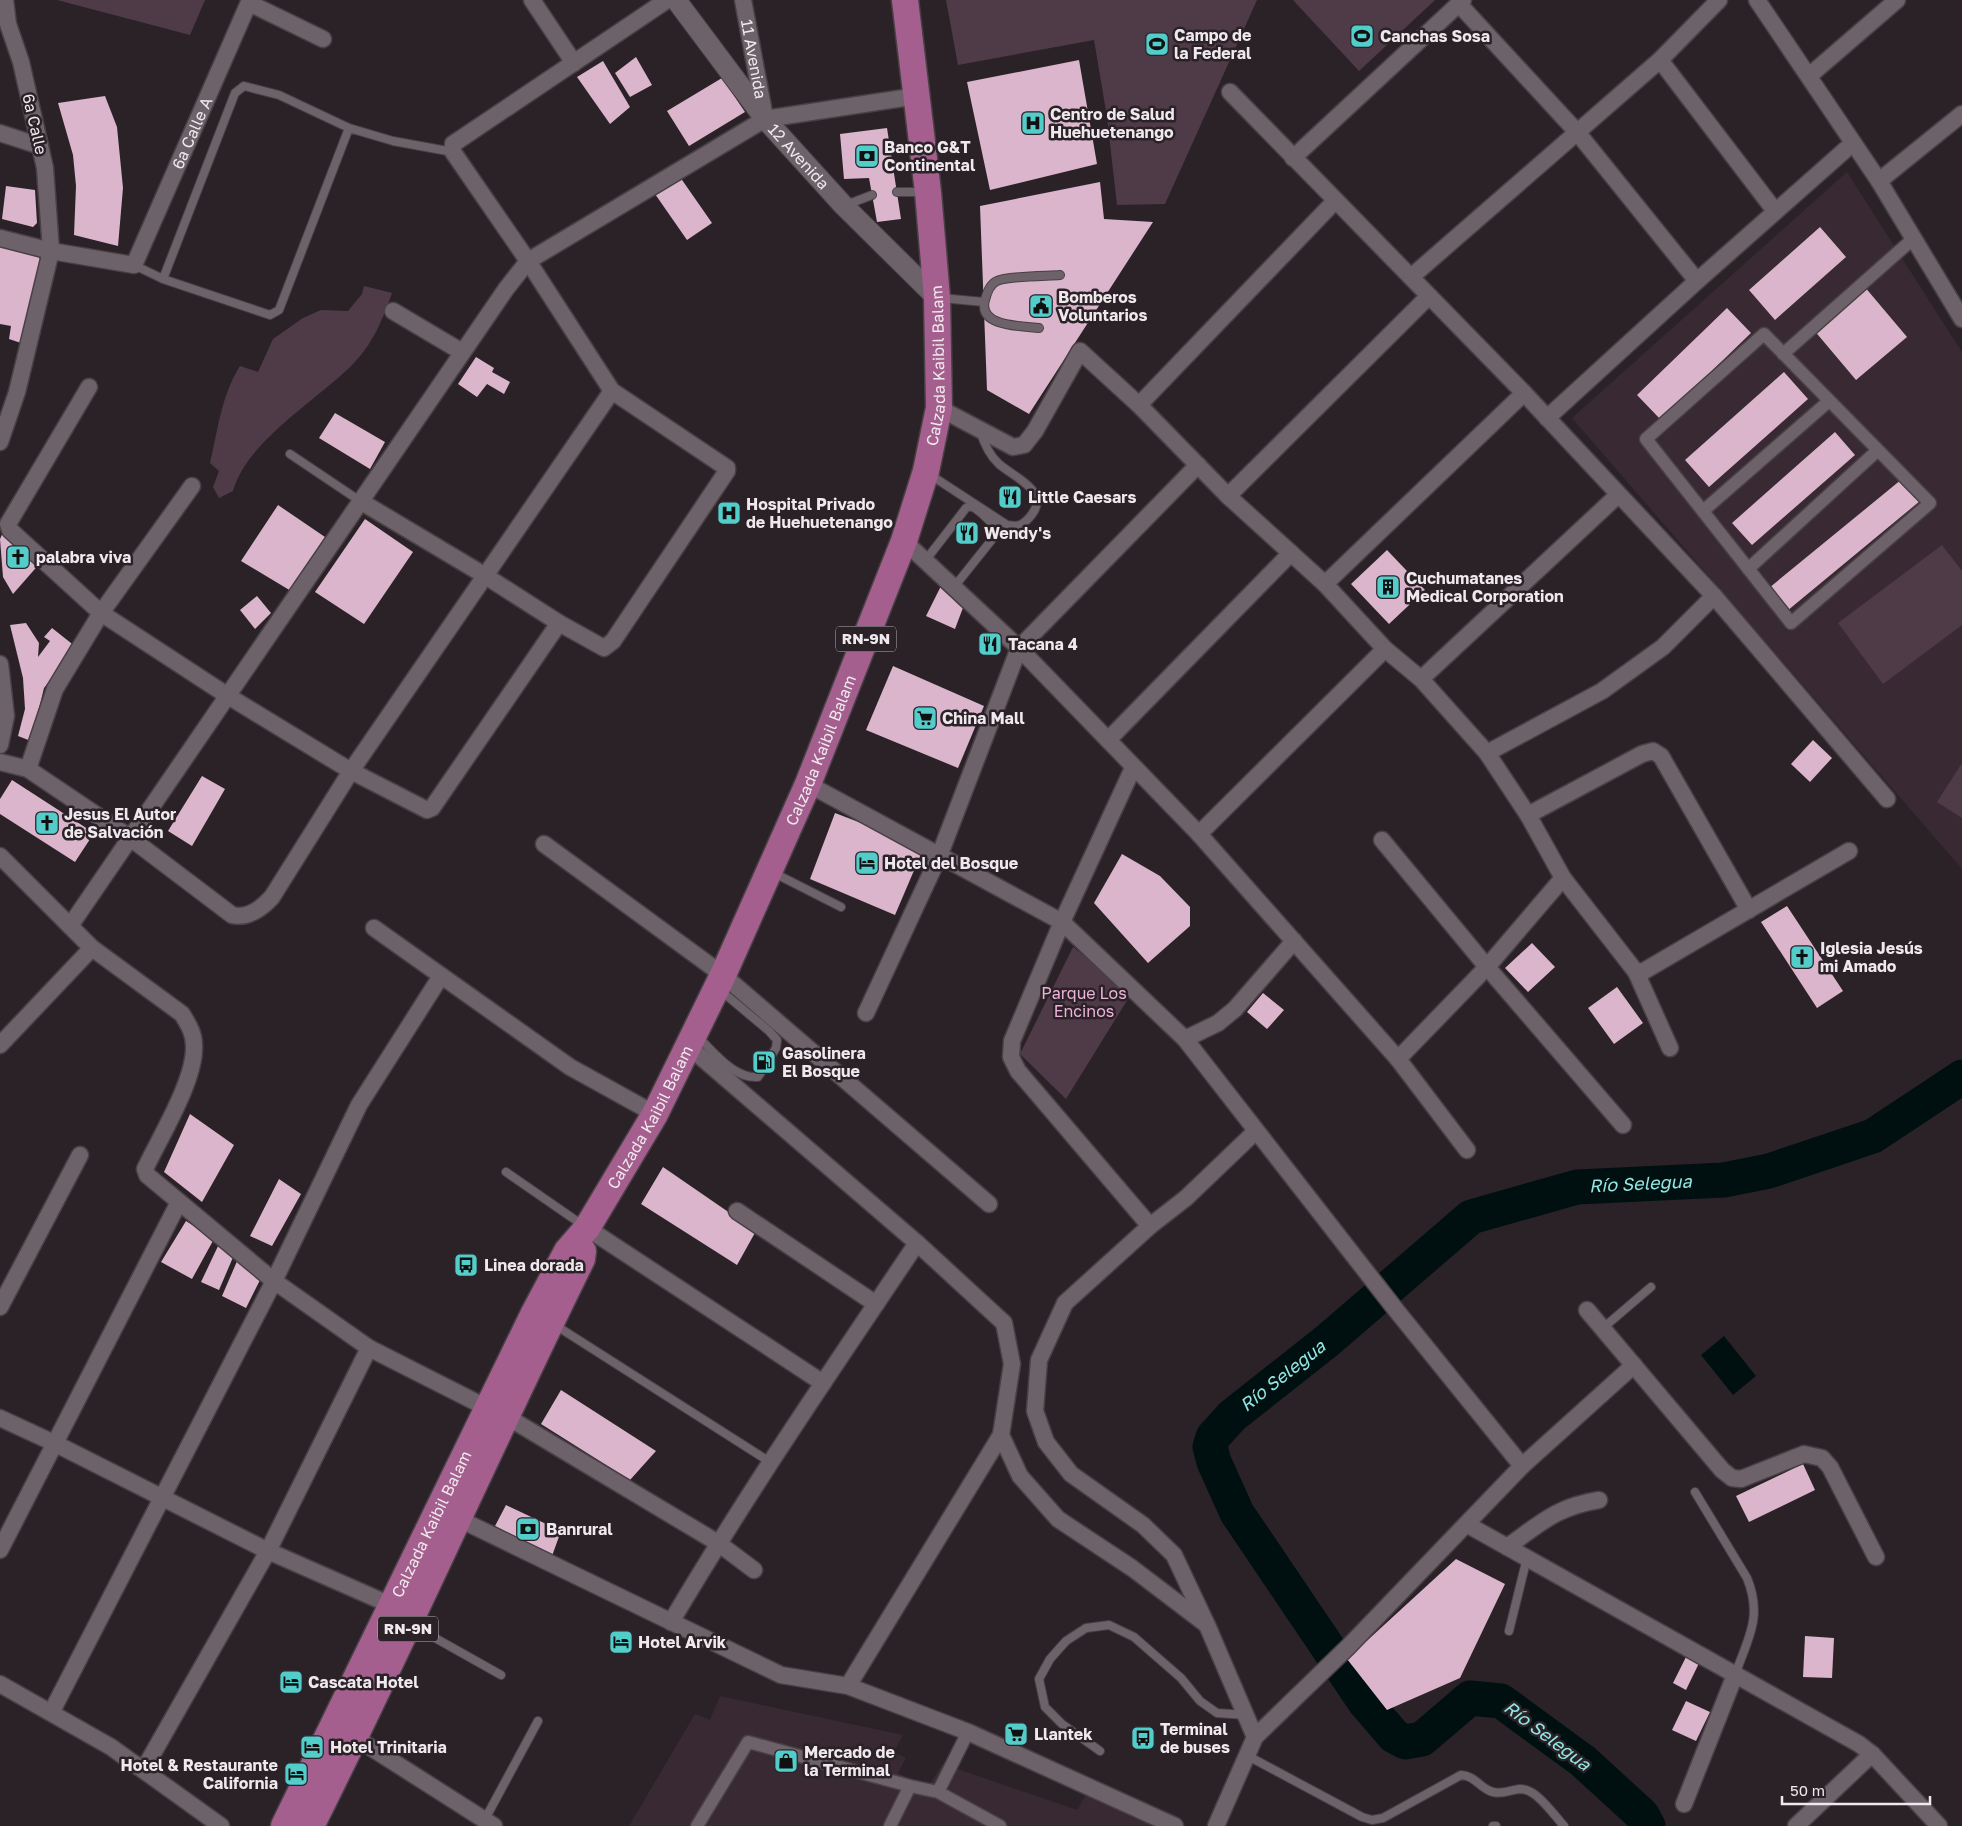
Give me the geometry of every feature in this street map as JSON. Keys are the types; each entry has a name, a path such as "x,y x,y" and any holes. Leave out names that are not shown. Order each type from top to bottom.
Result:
{"main road":[{"name":"Calzada Kaibil Balam","path":"311,1826 345,1732 496,1413 567,1250 587,1228 655,1114 690,1038 720,981 808,784 904,541 926,471 939,408 937,298 928,192 905,0"},
{"name":"Calzada Kaibil Balam","path":"402,1615 459,1519 496,1413 551,1322 582,1259 587,1228"},
{"name":"Calzada Kaibil Balam","path":"284,1826 345,1732"}],"street":[{"path":"532,0 574,63"},
{"path":"360,500 601,647 611,644 727,471 727,468 612,391 528,261 453,152 453,144 668,0"},
{"name":"12 Avenida","path":"676,0 765,119 844,206 937,298"},
{"name":"11 Avenida","path":"744,0 765,119"},
{"path":"1412,277 1660,60 1719,0"},
{"path":"1757,0 1879,181 1962,319"},
{"path":"1809,76 1897,0"},
{"path":"250,1 323,39"},
{"name":"6a Calle A","path":"134,265 250,1"},
{"path":"1294,158 1461,2 1577,132 1697,281"},
{"name":"6a Calle","path":"0,442 17,392 51,250 45,168 21,62 3,5"},
{"path":"1660,60 1775,211"},
{"path":"1230,92 1524,393 1714,596 1887,799"},
{"path":"70,926 360,500 462,352 528,261 765,119 917,96"},
{"path":"1879,181 1962,114"},
{"path":"0,133 40,146"},
{"path":"1547,418 1697,281 1853,143"},
{"path":"1139,405 1335,201"},
{"path":"0,238 51,250 134,265"},
{"path":"1783,354 1914,238"},
{"path":"1228,496 1429,296"},
{"path":"393,311 462,352"},
{"path":"1764,334 1829,401 1930,503 1791,623 1646,439 1764,334"},
{"path":"939,408 1012,447 1024,445 1036,432 1080,351 1139,405 1228,496 1325,584 1385,649 1421,679 1487,753 1528,815 1563,878 1636,972 1670,1048"},
{"path":"89,387 8,527 101,613 228,696 351,771 427,810 432,808 559,623"},
{"path":"0,762 28,769 129,837 232,915 252,913 265,905 272,897 351,771 612,391"},
{"path":"1325,584 1524,393"},
{"path":"1703,511 1829,401"},
{"path":"1748,569 1878,450"},
{"path":"866,1013 940,854 1018,648 1198,465"},
{"path":"28,769 56,690 101,613 192,486"},
{"path":"1421,679 1618,494"},
{"path":"904,541 1018,648 1199,834 1398,1059 1467,1150"},
{"path":"1108,740 1291,553"},
{"path":"1487,753 1602,691 1663,647 1714,596"},
{"path":"1199,834 1385,649"},
{"path":"0,664 6,716 0,744"},
{"path":"1528,815 1642,754 1653,751 1661,756 1749,910"},
{"path":"1133,768 1062,922 1012,1041 1012,1057 1018,1071 1150,1226"},
{"path":"808,784 940,854 1062,922 1185,1039 1396,1310 1522,1466"},
{"path":"1382,840 1486,966 1623,1125"},
{"path":"544,844 720,981 989,1204"},
{"path":"1636,972 1644,971 1849,852"},
{"path":"0,856 92,948 182,1014 193,1034 194,1050 191,1071 145,1169 147,1175 274,1281 369,1348 496,1413 718,1543 754,1570"},
{"path":"1398,1059 1486,966 1563,878"},
{"path":"374,928 570,1067 655,1114"},
{"path":"1185,1039 1218,1024 1235,1009 1294,941"},
{"path":"0,1045 92,948"},
{"path":"52,1711 274,1281 359,1105 441,976"},
{"path":"690,1038 1004,1323 1012,1364 1001,1436 848,1686"},
{"path":"1256,1131 1186,1198 1150,1226 1065,1304 1039,1360 1035,1411 1046,1442 1071,1474 1143,1525 1174,1555 1256,1737"},
{"path":"0,1307 80,1156"},
{"path":"0,1550 180,1202"},
{"path":"737,1211 876,1304"},
{"path":"587,1228 823,1383"},
{"path":"671,1622 718,1543 770,1462 917,1243"},
{"path":"1587,1310 1722,1470 1732,1478 1741,1479 1804,1454 1822,1458 1830,1467 1876,1556"},
{"path":"144,1769 268,1551 369,1348"},
{"path":"1216,1826 1256,1737 1468,1525 1522,1466 1634,1364"},
{"path":"0,1418 402,1615"},
{"path":"1001,1436 1020,1476 1058,1518 1132,1568 1207,1625"},
{"path":"1507,1547 1552,1514 1574,1504 1598,1500"},
{"path":"459,1519 781,1675 848,1686 968,1732 1175,1826"},
{"path":"1468,1525 1859,1744 1872,1754 1939,1826"},
{"path":"1684,1804 1735,1675"},
{"path":"0,1684 52,1711 144,1769 221,1826"},
{"path":"345,1732 489,1823"},
{"path":"938,1792 968,1732"},
{"path":"697,1826 748,1742 938,1792 1000,1826"},
{"path":"1796,1826 1872,1754"},
{"path":"890,1826 910,1786"}],"lane":[{"path":"163,279 235,93 244,86 279,95 349,128 393,141 453,152"},
{"path":"134,265 163,279 270,315 276,314 349,128"},
{"path":"897,192 928,192"},
{"path":"844,206 872,195"},
{"path":"1039,328 1000,323 991,319 985,313 984,302 990,286 998,280 1060,275"},
{"path":"937,298 984,302"},
{"path":"926,471 1002,522 1016,527 1022,525 1033,513 1037,503 1034,492 1000,465 990,453 980,430"},
{"path":"290,454 360,500"},
{"path":"925,561 966,508 971,506 976,508 995,527 994,537 954,587"},
{"path":"770,871 841,907"},
{"path":"690,1038 735,1071 748,1078 758,1077 776,1048 777,1040 760,1015"},
{"path":"506,1172 587,1228"},
{"path":"1603,1328 1651,1288"},
{"path":"551,1322 770,1462"},
{"path":"1695,1492 1747,1578 1752,1592 1756,1614 1735,1675"},
{"path":"1509,1631 1527,1558"},
{"path":"402,1615 501,1675"},
{"path":"1100,1751 1062,1724 1045,1707 1039,1679 1050,1659 1061,1647 1086,1628 1109,1625 1134,1637 1152,1650 1181,1678 1200,1701 1217,1713 1246,1715"},
{"path":"489,1823 538,1721"},
{"path":"1248,1756 1362,1817 1372,1820 1383,1822 1461,1775 1469,1776 1488,1790 1496,1793 1521,1789 1533,1793 1564,1826"}],"shaded area":[{"path":"1847,172 1962,352 1962,869 1572,418"},
{"path":"1724,1336 1756,1376 1733,1395 1701,1355"},
{"name":"Mercado de la Terminal","path":"720,1696 903,1735 894,1752 906,1758 898,1773 927,1788 943,1764 1077,1810 1089,1790 1161,1826 629,1826 695,1714 710,1720"}],"green space":[{"path":"57,0 205,0 190,35"},
{"path":"946,0 1257,0 1165,204 1117,205 1107,117 1094,40 958,65"},
{"name":"Canchas Sosa","path":"1293,0 1435,0 1359,71"},
{"path":"364,286 392,293 380,323 366,349 337,379 267,439 252,455 233,491 219,498 213,487 219,471 210,463 224,401 240,366 258,372 273,339 303,318 321,310 348,311 362,294"},
{"path":"1942,545 1962,571 1962,625 1883,684 1838,623"},
{"path":"1962,763 1962,818 1937,802"},
{"name":"Parque Los Encinos","path":"1073,947 1131,994 1066,1099 1020,1054"}],"building":[{"path":"636,57 652,85 630,97 615,73"},
{"name":"Centro de Salud Huehuetenango","path":"1079,60 1097,164 990,190 967,82"},
{"path":"603,61 630,107 610,124 577,77"},
{"path":"722,78 745,112 689,146 667,111"},
{"path":"105,96 117,127 123,188 118,246 74,235 76,186 73,155 58,103"},
{"name":"Banco G&T Continental","path":"887,128 901,219 877,222 869,178 844,179 840,134"},
{"path":"680,177 712,223 687,240 655,194"},
{"name":"Bomberos Voluntarios","path":"1100,182 1104,219 1153,222 1029,414 987,390 980,206"},
{"path":"6,186 35,190 37,223 33,227 2,219"},
{"path":"1820,227 1846,257 1775,320 1749,290"},
{"path":"0,246 37,254 41,261 21,343 9,339 11,326 0,324"},
{"path":"1864,286 1907,337 1856,380 1813,329"},
{"path":"1727,308 1751,333 1661,420 1637,395"},
{"path":"476,357 494,368 492,372 510,382 504,394 487,384 477,397 458,384"},
{"path":"1784,372 1808,399 1709,487 1685,460"},
{"path":"335,413 385,442 370,469 319,438"},
{"path":"1835,432 1855,455 1752,545 1732,523"},
{"path":"1902,479 1920,501 1787,611 1769,588"},
{"path":"278,505 325,537 291,591 241,561"},
{"path":"365,519 413,552 364,624 315,592"},
{"name":"palabra viva","path":"4,530 41,562 13,594 3,577 0,539"},
{"name":"Cuchumatanes Medical Corporation","path":"1387,550 1425,590 1389,624 1351,584"},
{"path":"941,586 964,605 955,629 926,616"},
{"path":"257,596 271,613 255,629 240,610"},
{"path":"26,623 39,643 38,657 50,641 44,637 52,628 76,647 44,688 31,741 18,736 25,709 23,678 10,625"},
{"name":"China Mall","path":"893,666 984,706 958,768 866,730"},
{"path":"1813,740 1832,758 1810,782 1791,764"},
{"path":"202,776 225,789 192,846 168,831"},
{"name":"Jesus El Autor de Salvación","path":"12,780 94,833 75,862 0,814 0,799"},
{"name":"Hotel del Bosque","path":"835,813 924,847 895,915 810,879"},
{"path":"1122,854 1160,876 1190,907 1190,926 1148,963 1094,903"},
{"name":"Iglesia Jesús mi Amado","path":"1787,906 1843,991 1817,1008 1761,922"},
{"path":"1532,943 1555,967 1528,992 1505,968"},
{"path":"1617,987 1643,1023 1614,1044 1588,1008"},
{"path":"1263,993 1284,1010 1267,1029 1247,1012"},
{"path":"190,1114 234,1145 202,1202 164,1172"},
{"path":"663,1167 756,1231 737,1265 641,1204"},
{"path":"279,1179 301,1194 272,1246 250,1236"},
{"path":"186,1221 214,1239 192,1279 161,1262"},
{"path":"219,1244 234,1255 219,1290 201,1282"},
{"path":"238,1259 262,1276 246,1308 222,1296"},
{"path":"561,1390 656,1451 630,1480 541,1424"},
{"path":"1803,1464 1815,1490 1749,1522 1736,1496"},
{"name":"Banrural","path":"506,1505 561,1531 552,1556 495,1526"},
{"path":"1456,1559 1505,1584 1460,1678 1387,1710 1347,1659"},
{"path":"1805,1636 1834,1638 1832,1678 1803,1677"},
{"path":"1688,1653 1701,1659 1686,1690 1673,1683"},
{"path":"1686,1701 1710,1712 1696,1741 1672,1730"}],"waterway":[{"name":"Río Selegua","path":"1648,1826 1642,1815 1583,1761 1501,1701 1470,1698 1422,1739 1405,1742 1394,1736 1364,1701 1237,1513 1214,1462 1210,1447 1213,1437 1232,1416 1327,1341 1471,1217 1577,1187 1724,1180 1769,1171 1873,1136 1962,1077"}],"place":[{"name":"Canchas Sosa","path":"1362,36"},
{"name":"Campo de la Federal","path":"1157,44"},
{"name":"Centro de Salud Huehuetenango","path":"1033,123"},
{"name":"Banco G&T Continental","path":"867,156"},
{"name":"Bomberos Voluntarios","path":"1041,306"},
{"name":"Little Caesars","path":"1010,497"},
{"name":"Hospital Privado de Huehuetenango","path":"729,513"},
{"name":"Wendy's","path":"967,533"},
{"name":"palabra viva","path":"18,557"},
{"name":"Cuchumatanes Medical Corporation","path":"1388,587"},
{"name":"Tacana 4","path":"990,644"},
{"name":"China Mall","path":"925,718"},
{"name":"Jesus El Autor de Salvación","path":"47,823"},
{"name":"Hotel del Bosque","path":"867,863"},
{"name":"Iglesia Jesús mi Amado","path":"1802,957"},
{"name":"Gasolinera El Bosque","path":"764,1062"},
{"name":"Linea dorada","path":"466,1265"},
{"name":"Banrural","path":"528,1529"},
{"name":"Hotel Arvik","path":"621,1642"},
{"name":"Cascata Hotel","path":"291,1682"},
{"name":"Llantek","path":"1016,1734"},
{"name":"Terminal de buses","path":"1143,1738"},
{"name":"Hotel Trinitaria","path":"312,1747"},
{"name":"Mercado de la Terminal","path":"786,1761"},
{"name":"Hotel & Restaurante California","path":"296,1774"}]}
